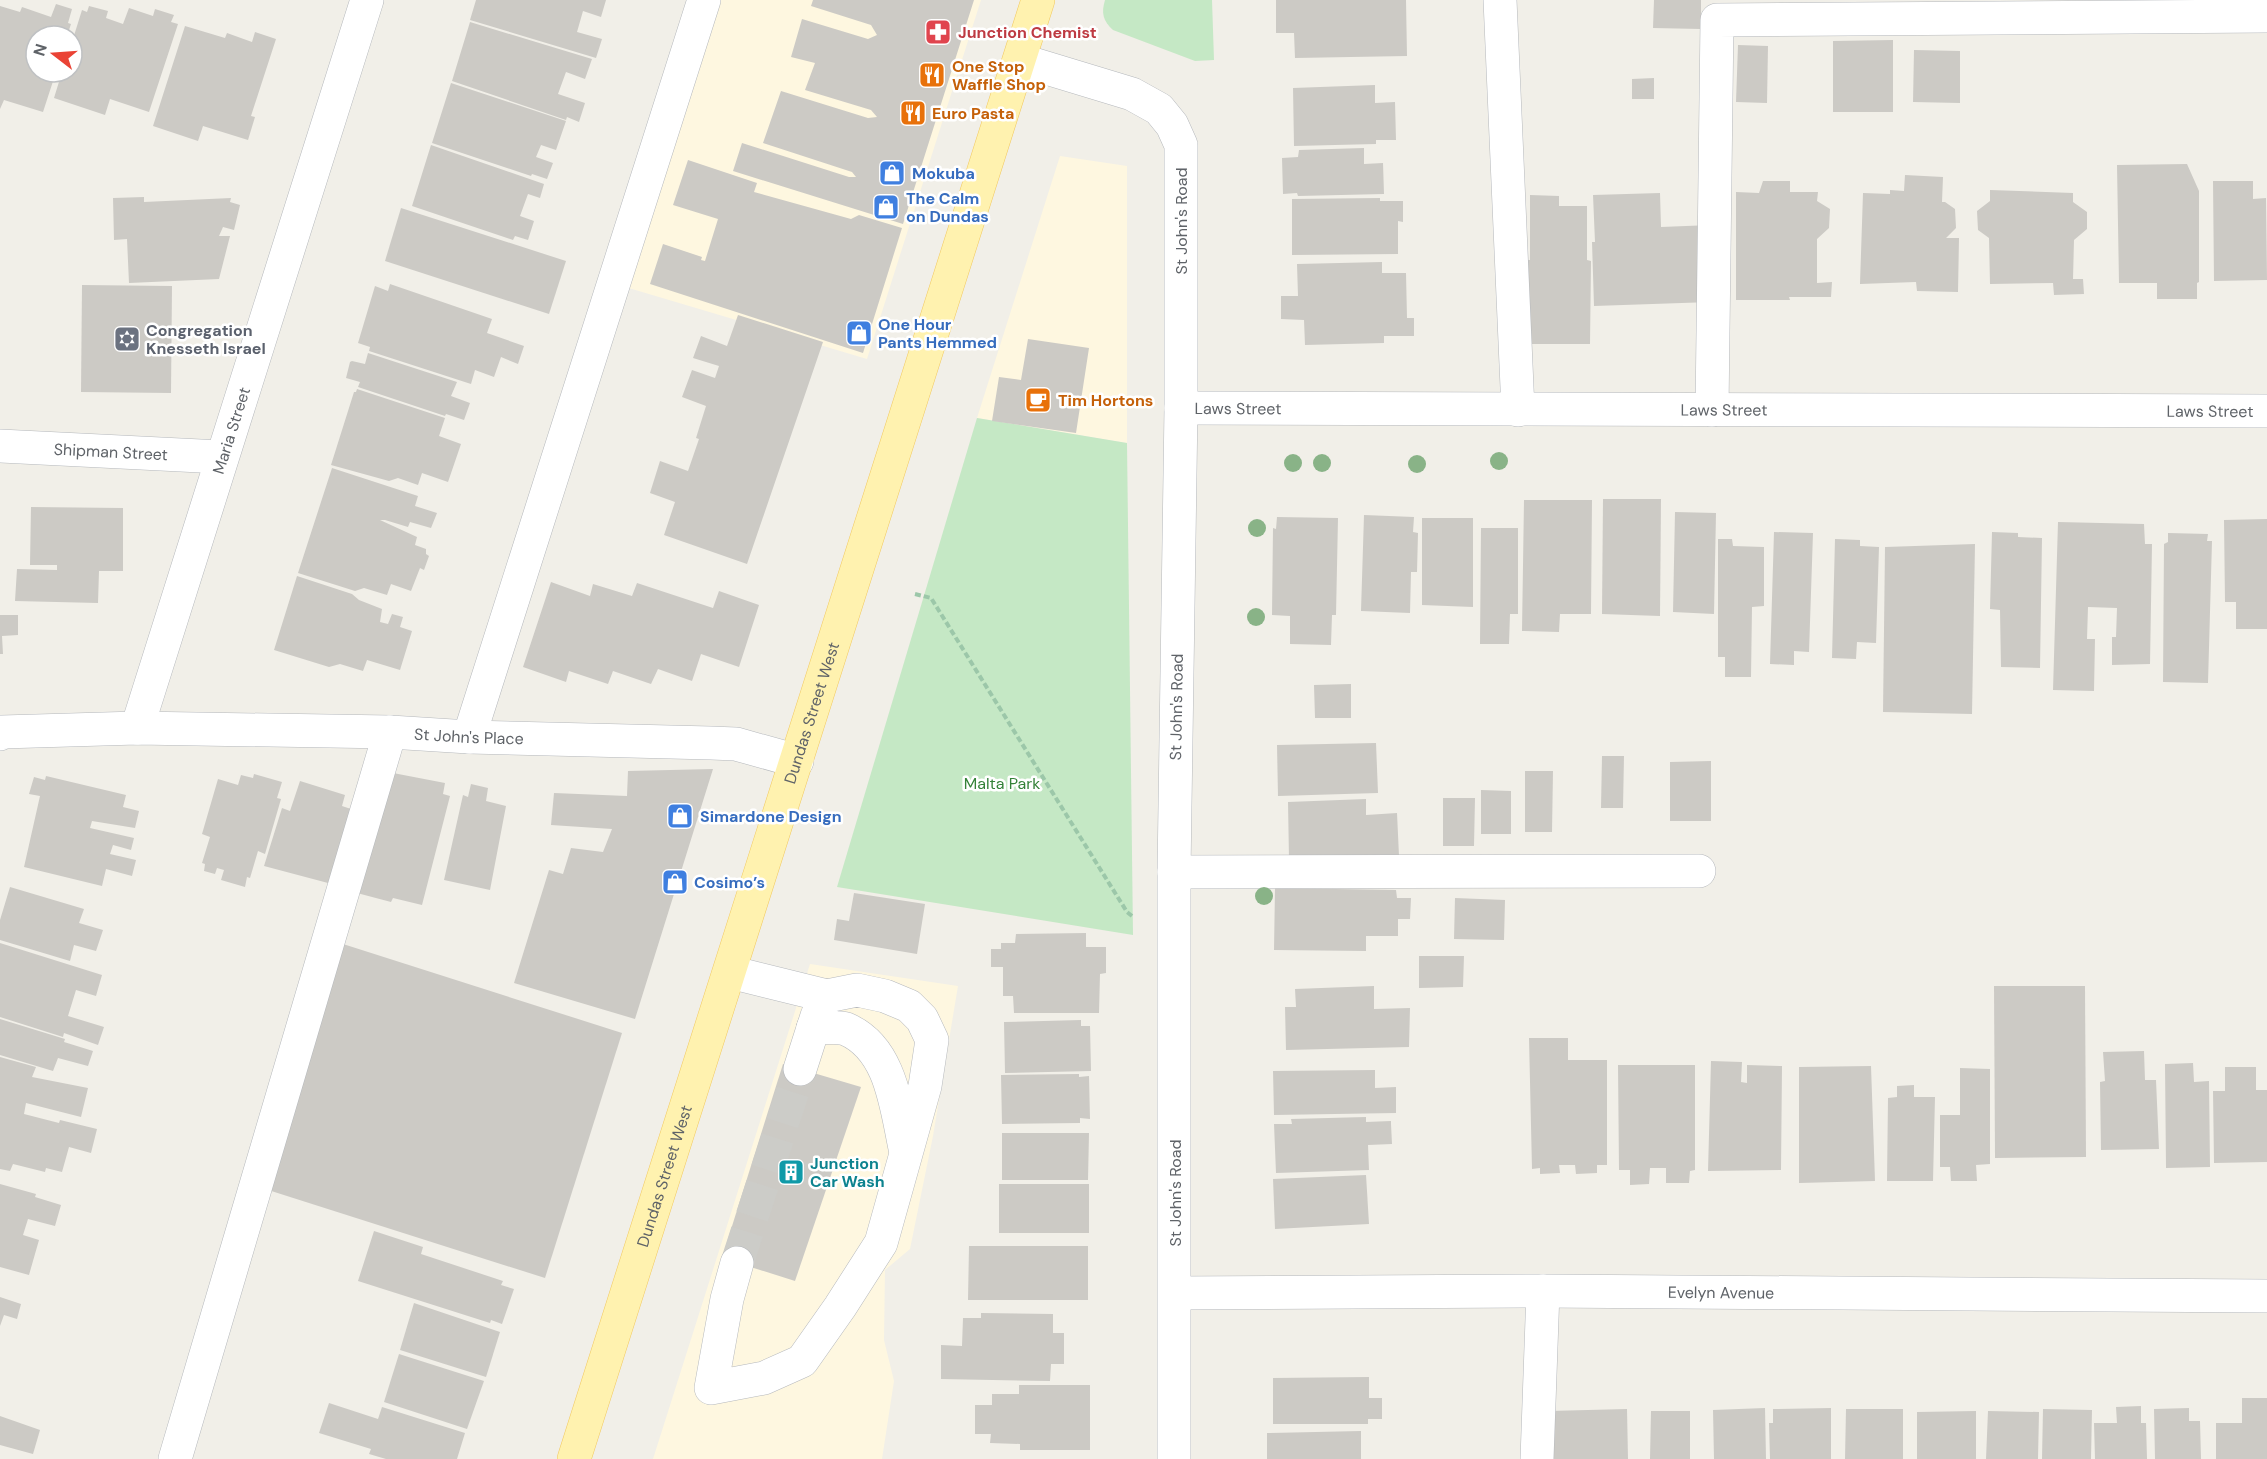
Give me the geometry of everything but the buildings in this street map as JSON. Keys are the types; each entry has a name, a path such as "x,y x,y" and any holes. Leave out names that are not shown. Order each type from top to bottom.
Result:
{"main road":[{"name":"Dundas Street West","path":"574,1459 1038,0"}],"street":[{"name":"Maria Street","path":"137,728 367,0"},
{"path":"469,737 704,0"},
{"path":"1500,0 1518,410"},
{"path":"1712,410 1717,20 2267,16"},
{"name":"St John's Road","path":"1020,60 1132,94 1159,109 1172,125 1181,145 1181,408 1173,872 1174,1459"},
{"name":"Laws Street","path":"1181,408 2267,411"},
{"name":"Shipman Street","path":"0,446 221,457"},
{"path":"0,734 2,732 137,728"},
{"name":"St John's Place","path":"137,728 390,732 469,737 736,744 797,761"},
{"path":"175,1459 390,732"},
{"path":"1173,872 1699,871"},
{"path":"730,972 828,996 857,990 885,996 909,1006 922,1018 932,1040 925,1086 881,1242 840,1307 802,1361 764,1378 711,1388 727,1299 737,1263"},
{"path":"800,1070 813,1028 828,996"},
{"path":"813,1028 844,1028 868,1042 890,1081 906,1152"},
{"path":"1537,1459 1544,1291"},
{"name":"Evelyn Avenue","path":"1175,1293 1544,1291 2267,1296"}],"path":[{"path":"915,594 931,598 1127,912 1136,919"}],"shaded area":[{"path":"713,0 981,0 867,359 622,286"},
{"path":"1060,156 1127,166 1127,443 977,418"},
{"path":"810,964 958,986 933,1136 910,1249 885,1270 884,1340 894,1381 882,1459 653,1459"}],"green space":[{"path":"1105,0 1212,0 1214,60 1195,61 1113,30 1104,16"},
{"name":"Malta Park","path":"977,418 1127,443 1133,935 837,887"}],"tunnel":[{"path":"737,1263 800,1069"}],"place":[{"name":"Junction Chemist","path":"938,32"},
{"name":"One Stop Waffle Shop","path":"932,75"},
{"name":"Euro Pasta","path":"913,113"},
{"name":"Mokuba","path":"892,173"},
{"name":"The Calm on Dundas","path":"886,207"},
{"name":"One Hour Pants Hemmed","path":"859,333"},
{"name":"Congregation Knesseth Israel","path":"127,339"},
{"name":"Tim Hortons","path":"1038,400"},
{"name":"Simardone Design","path":"680,816"},
{"name":"Cosimo’s","path":"675,882"},
{"name":"Junction Car Wash","path":"791,1172"}]}
